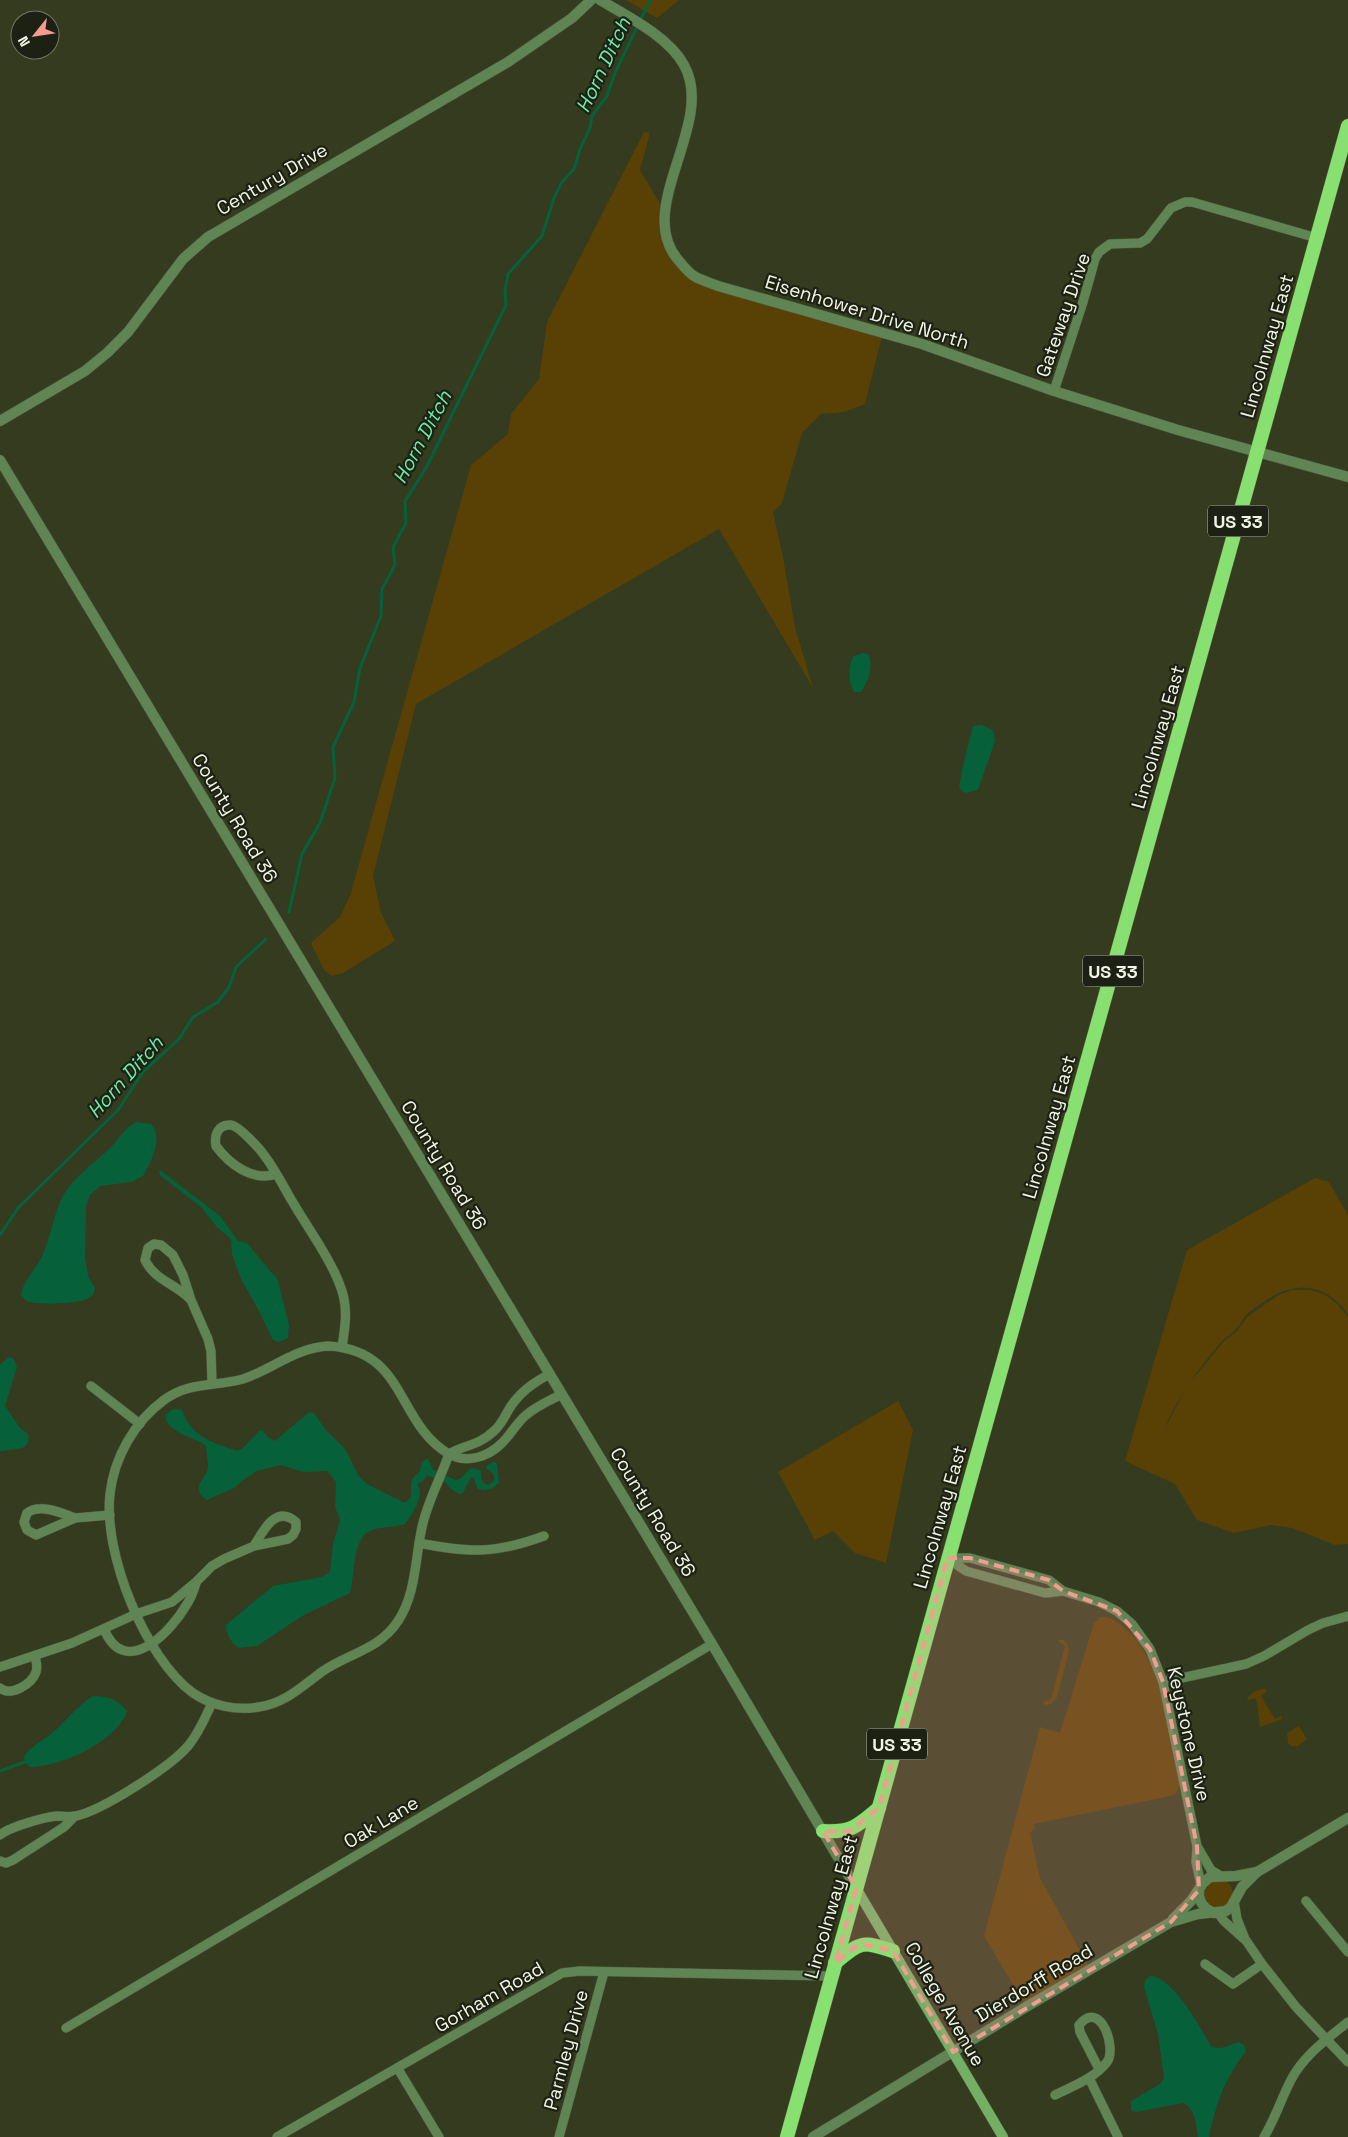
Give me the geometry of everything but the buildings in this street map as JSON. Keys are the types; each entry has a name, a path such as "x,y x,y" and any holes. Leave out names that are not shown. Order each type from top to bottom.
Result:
{"highway":[{"name":"Lincolnway East","path":"787,2137 1348,126"},
{"path":"823,1831 848,1831 858,1826 879,1807"},
{"path":"833,1969 851,1949 860,1944 868,1943 893,1951"}],"main road":[{"name":"College Avenue","path":"856,1888 1003,2137"}],"street":[{"name":"Century Drive","path":"0,421 85,371 108,353 128,332 183,259 208,237 508,62 572,18 591,0"},
{"name":"Eisenhower Drive North","path":"600,0 658,38 678,54 685,66 692,90 690,112 665,212 666,237 675,257 693,275 718,286 922,344 1054,391 1185,432 1348,477"},
{"name":"Gateway Drive","path":"1054,391 1095,259 1099,252 1110,244 1140,243 1147,239 1172,208 1184,202 1192,202 1317,238"},
{"name":"County Road 36","path":"0,460 712,1644 856,1888"},
{"path":"276,1174 258,1177 243,1169 216,1146 215,1134 226,1125 236,1126 264,1154 276,1174 342,1289 346,1317 342,1347"},
{"path":"191,1300 185,1293 156,1276 145,1260 148,1248 154,1244 161,1245 173,1255 183,1275 191,1300 208,1339 211,1351 212,1383"},
{"path":"550,1374 531,1385 516,1398 502,1423 493,1432 474,1445 458,1448 449,1454 429,1502 405,1609 393,1628 378,1642 361,1653 331,1666 293,1694 272,1705 248,1708 212,1703 184,1685 152,1644 136,1614 119,1564 110,1515 111,1489 120,1457 130,1438 153,1409 172,1394 189,1387 241,1379 253,1375 307,1348 342,1347 368,1356 385,1370 398,1387 426,1437 449,1454 458,1459 488,1453 504,1442 524,1416 562,1394"},
{"path":"91,1386 140,1424"},
{"path":"75,1518 57,1512 36,1509 27,1512 24,1522 27,1530 36,1535 75,1518 110,1515"},
{"path":"0,1667 104,1630 136,1614 172,1602 212,1566 254,1546 288,1538 293,1535 296,1522 291,1517 278,1516 268,1525 254,1546"},
{"path":"419,1544 453,1550 491,1551 516,1546 544,1536"},
{"name":"Keystone Drive","path":"948,1558 966,1572 1045,1593 1063,1591"},
{"name":"Keystone Drive","path":"948,1558 970,1558 1049,1580 1063,1591 1099,1602 1117,1611 1127,1620 1150,1649 1163,1682 1197,1846 1196,1862 1200,1888"},
{"path":"104,1630 111,1643 126,1651 138,1650 152,1644 177,1619 188,1604 196,1582"},
{"path":"1163,1682 1246,1664 1264,1656 1308,1630 1323,1623 1348,1616"},
{"name":"Oak Lane","path":"66,2028 712,1644"},
{"path":"0,1688 11,1691 28,1683 36,1672 37,1667 34,1656"},
{"path":"0,1835 17,1827 55,1816 75,1816 109,1802 176,1759 196,1735 212,1703"},
{"path":"0,1861 6,1863 13,1860 64,1827 75,1816"},
{"name":"Dierdorff Road","path":"1171,1922 1226,1911 1242,1887 1256,1872 1348,1818"},
{"name":"Keystone Drive","path":"1197,1846 1211,1870 1222,1876"},
{"name":"Dierdorff Road","path":"813,2137 1026,2007 1171,1922 1191,1902 1210,1877 1256,1872"},
{"path":"1222,1876 1234,1885 1237,1919 1245,1939 1262,1964 1326,2040 1348,2062"},
{"path":"1200,1888 1199,1896 1203,1907 1216,1913 1245,1939"},
{"path":"1306,1901 1347,1950"},
{"path":"1205,1964 1233,1984 1262,1964"},
{"name":"Gorham Road","path":"277,2137 398,2069 556,1976 571,1972 833,1969"},
{"name":"Parmley Drive","path":"559,2137 604,1972"},
{"path":"1055,2094 1088,2078 1099,2070 1107,2062 1111,2051 1103,2023 1098,2018 1091,2017 1084,2019 1079,2025 1080,2032 1099,2070"},
{"path":"1264,2137 1300,2064 1348,2022"},
{"path":"398,2069 439,2137"},
{"path":"1088,2078 1118,2137"}],"highlighted area":[{"path":"947,1558 970,1558 1049,1580 1063,1591 1117,1611 1150,1649 1163,1682 1197,1846 1199,1890 1171,1922 953,2052 893,1951 860,1944 835,1963 856,1888 823,1831 849,1831 879,1807"}],"shaded area":[{"path":"626,0 679,0 657,18"},
{"path":"644,132 650,133 640,170 665,212 666,237 693,275 883,332 865,404 844,412 821,414 802,433 782,503 773,512 795,627 813,688 719,529 416,704 373,876 381,913 395,941 343,973 332,976 324,970 311,943 340,917 350,896 471,465 508,434 511,414 539,379 547,322"},
{"path":"862,653 868,654 870,658 869,673 861,692 854,692 849,674 850,665 853,657"},
{"path":"982,725 993,730 995,741 978,790 965,793 959,788 973,726"},
{"path":"136,1122 151,1124 156,1136 155,1150 143,1176 131,1182 100,1186 90,1195 86,1206 85,1258 88,1275 95,1289 93,1294 84,1300 69,1303 42,1303 26,1300 21,1295 22,1290 42,1256 62,1198 72,1183"},
{"path":"160,1170 220,1216 238,1241 247,1243 277,1278 289,1325 288,1338 279,1342 273,1340 241,1279 232,1254 231,1239 217,1227 201,1207 161,1176"},
{"path":"1315,1178 1329,1182 1348,1215 1348,1314 1331,1296 1321,1291 1301,1287 1279,1293 1246,1315 1234,1331 1223,1340 1190,1382 1224,1341 1237,1331 1247,1317 1277,1296 1292,1290 1310,1290 1324,1294 1337,1304 1348,1317 1348,1544 1335,1545 1292,1528 1271,1525 1234,1533 1197,1520 1175,1484 1125,1461 1187,1250"},
{"path":"8,1357 13,1358 17,1367 5,1406 20,1428 28,1434 28,1440 24,1447 0,1451 0,1365"},
{"path":"898,1401 913,1430 886,1563 855,1553 833,1531 815,1540 778,1472"},
{"path":"173,1409 182,1410 191,1427 203,1437 237,1451 242,1449 259,1431 263,1431 269,1438 275,1441 309,1412 314,1413 326,1430 345,1449 358,1475 367,1484 403,1502 406,1502 411,1497 412,1479 420,1471 422,1462 428,1458 433,1470 456,1480 461,1478 470,1469 474,1468 481,1471 482,1480 488,1485 494,1481 494,1477 486,1469 486,1466 493,1462 497,1463 499,1483 491,1489 483,1490 477,1488 474,1478 471,1477 463,1493 459,1494 446,1483 427,1475 423,1481 417,1484 420,1493 419,1499 405,1524 379,1528 364,1535 357,1550 350,1593 302,1616 257,1646 239,1648 230,1638 226,1625 273,1586 322,1577 330,1572 333,1544 340,1520 335,1507 336,1482 327,1471 303,1472 281,1465 257,1471 234,1488 207,1500 199,1491 200,1484 208,1467 206,1446 170,1426 165,1415"},
{"path":"1100,1617 1109,1618 1121,1625 1135,1639 1147,1656 1155,1676 1168,1722 1180,1785 1176,1794 1171,1796 1034,1824 1035,1829 1030,1833 1040,1878 1088,1965 1024,2003 984,1936 1040,1727 1060,1733 1094,1623"},
{"path":"1059,1640 1064,1640 1068,1645 1069,1651 1057,1697 1052,1704 1045,1705 1043,1702 1051,1699 1065,1646"},
{"path":"1264,1689 1267,1691 1261,1696 1275,1719 1281,1716 1283,1719 1260,1727 1257,1701 1255,1698 1248,1700 1247,1698 1255,1691"},
{"path":"93,1696 112,1699 127,1711 112,1733 86,1751 56,1763 30,1767 25,1762 24,1756 27,1752 52,1733"},
{"path":"1299,1726 1307,1739 1298,1746 1291,1746 1288,1743 1287,1733"},
{"path":"1218,1879 1224,1880 1232,1888 1232,1900 1224,1908 1218,1909 1212,1908 1204,1900 1203,1894 1204,1888 1212,1880"},
{"path":"1150,1976 1159,1978 1177,1993 1211,2046 1221,2048 1239,2042 1244,2045 1246,2051 1232,2071 1222,2092 1209,2137 1198,2137 1193,2113 1183,2103 1136,2112 1131,2110 1131,2101 1160,2084 1164,2078 1158,2034 1144,1987 1145,1980"}],"waterway":[{"name":"Horn Ditch","path":"289,912 302,854 320,823 335,778 333,747 354,702 360,668 381,616 382,589 395,565 393,547 406,523 405,501 426,468 506,305 505,291 508,274 542,236 554,198 562,182 574,169 580,149 590,128 592,116 607,96 615,73 650,0"},
{"name":"Horn Ditch","path":"0,1235 18,1208 118,1110 143,1072 179,1039 193,1017 218,1002 229,987 236,967 266,939"},
{"path":"0,1771 25,1762"}]}
